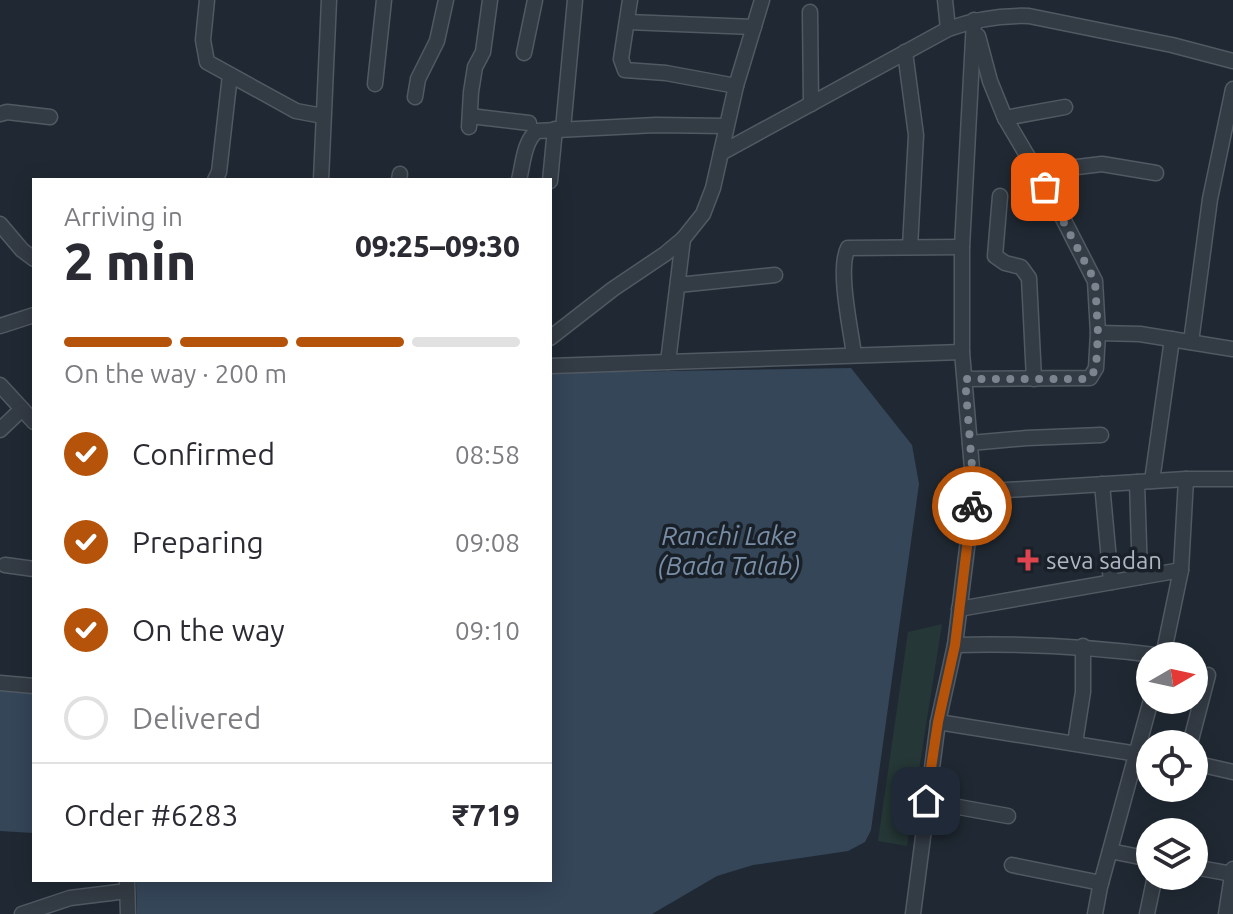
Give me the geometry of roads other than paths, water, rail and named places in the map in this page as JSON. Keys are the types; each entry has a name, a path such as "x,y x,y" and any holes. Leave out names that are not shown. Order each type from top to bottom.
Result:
{"street":[{"path":"207,0 204,53 207,62 296,111 323,116"},
{"path":"321,178 329,0"},
{"path":"375,84 384,0"},
{"path":"415,97 418,79 437,41 446,0"},
{"path":"490,0 483,52 475,67 469,122 529,123"},
{"path":"524,53 535,0"},
{"path":"551,178 575,0"},
{"path":"630,0 621,59 625,70 666,73 736,86"},
{"path":"552,336 613,289 650,267 683,239 703,214 713,188 736,86 762,0"},
{"path":"945,0 948,29"},
{"path":"810,12 811,104"},
{"path":"721,153 948,29 974,20 1006,15 1029,16 1172,45 1233,61"},
{"path":"965,379 1090,378 1096,368 1098,333 1095,281 1054,201 1005,118 990,81 974,20"},
{"path":"913,914 926,801 938,722 955,645 974,492 962,352 962,247 974,20"},
{"path":"627,22 754,27"},
{"path":"905,52 916,135 910,247"},
{"path":"216,178 230,75"},
{"path":"1191,342 1210,199 1233,89"},
{"path":"1005,118 1065,107"},
{"path":"0,114 7,112 50,117"},
{"path":"520,178 532,133 656,125 726,126"},
{"path":"1036,172 1102,164 1156,173"},
{"path":"1000,196 995,256 1005,263 1021,267 1029,278 1034,379"},
{"path":"0,224 32,258"},
{"path":"668,362 683,239"},
{"path":"854,355 844,255 848,248 962,247"},
{"path":"678,285 775,275"},
{"path":"0,326 32,316"},
{"path":"1098,333 1140,334 1233,349"},
{"path":"1140,577 1145,482 1172,339"},
{"path":"552,366 962,352"},
{"path":"0,385 32,420"},
{"path":"0,430 22,409"},
{"path":"970,443 1101,435"},
{"path":"1166,642 1181,570 1186,479"},
{"path":"974,492 1233,479"},
{"path":"1102,484 1111,582"},
{"path":"5,565 32,569"},
{"path":"959,609 1181,570"},
{"path":"955,645 1023,643 1136,653"},
{"path":"1075,743 1083,692 1083,646"},
{"path":"0,683 32,686"},
{"path":"938,722 1136,754"},
{"path":"1208,766 1233,772"},
{"path":"1095,914 1110,851 1136,778"},
{"path":"926,801 1008,816"},
{"path":"1110,851 1136,856"},
{"path":"1012,865 1101,883"},
{"path":"1208,869 1233,872 1226,914"},
{"path":"22,914 70,898 127,885 128,914"},
{"path":"1147,914 1152,890"}],"water":[{"name":"Ranchi Lake (Bada Talab)","path":"851,368 912,445 919,484 871,830 865,842 848,851 753,865 717,876 652,914 137,914 136,882 552,882 552,373"},
{"path":"16,688 32,693 32,833 0,831 0,690"}],"place":[{"name":"seva sadan","path":"1028,560"}]}
